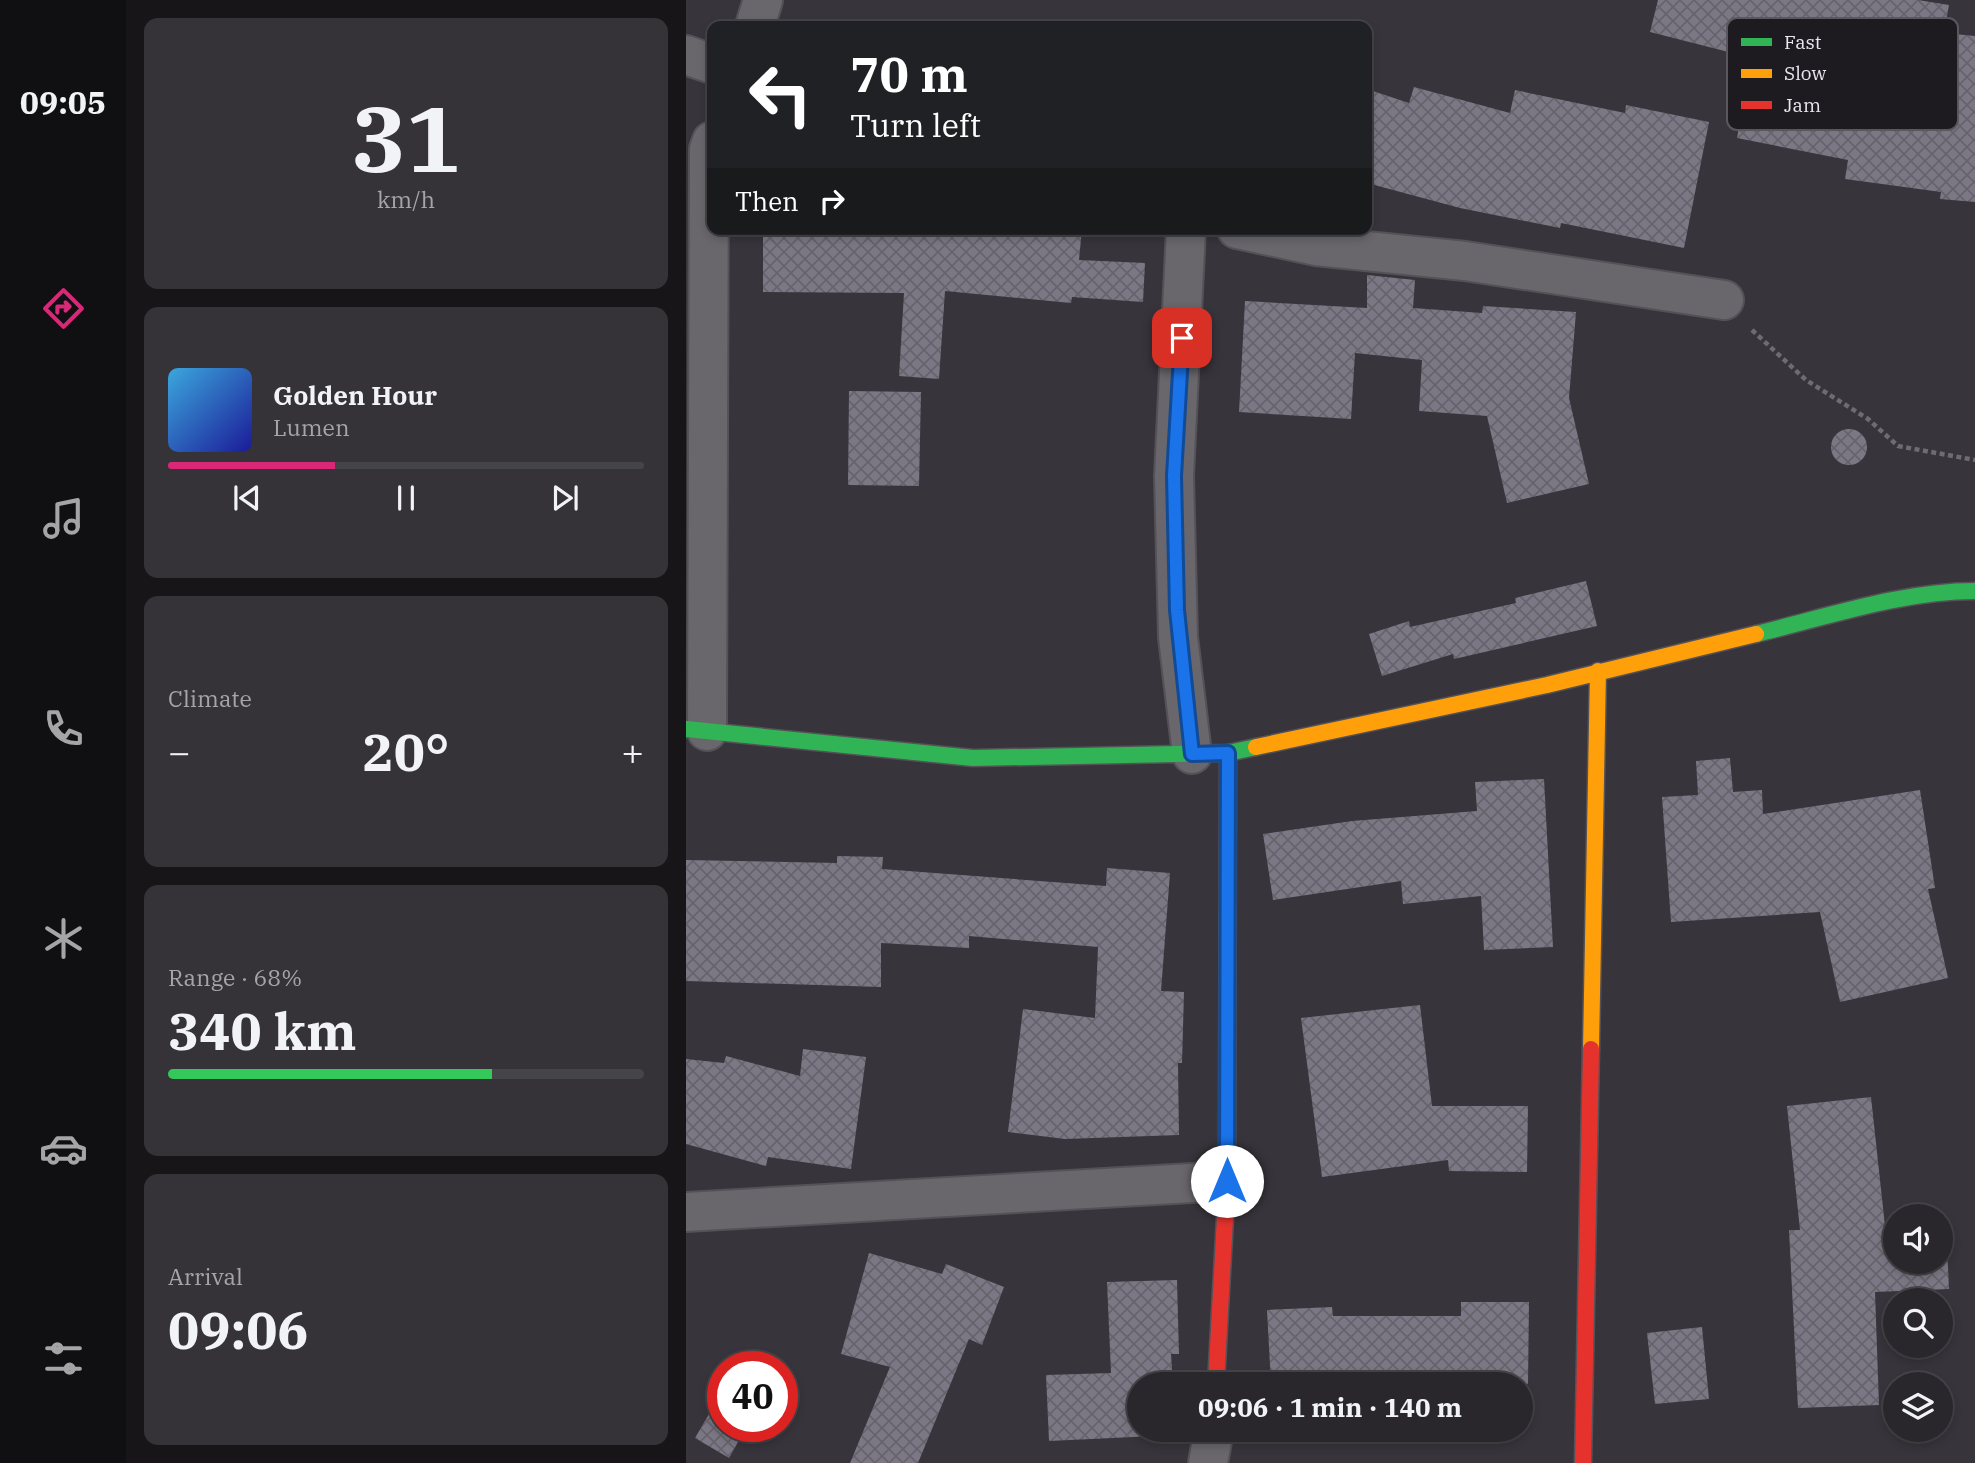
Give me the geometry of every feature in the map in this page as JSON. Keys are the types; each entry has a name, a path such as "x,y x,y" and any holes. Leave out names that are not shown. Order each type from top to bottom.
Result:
{"street":[{"path":"757,21 763,0"},
{"path":"686,55 707,62"},
{"path":"707,235 696,730 973,758 1210,754 1547,685 1884,603 1954,591 1975,591"},
{"path":"1186,235 1174,476 1178,637 1210,754 1227,1181 1217,1372"},
{"path":"1265,235 1316,246 1465,261 1724,300"},
{"path":"1583,1463 1598,671"},
{"path":"686,1212 1227,1181"},
{"path":"1208,1463 1212,1442"}],"path":[{"path":"1724,300 1806,380 1868,419 1898,446 1975,460"}],"building":[{"path":"1658,0 1918,0 1949,5 1947,18 1727,18 1727,52 1650,32"},
{"path":"1958,34 1975,36 1975,202 1940,199 1941,192 1845,179 1848,160 1737,138 1738,130 1958,130"},
{"path":"1414,87 1510,113 1515,90 1625,113 1626,105 1709,122 1684,248 1561,223 1560,228 1460,208 1372,184 1372,91 1409,103"},
{"path":"763,235 1081,235 1079,260 1145,263 1143,302 1072,297 1071,303 945,291 939,379 899,376 904,293 763,292"},
{"path":"1367,275 1415,280 1413,308 1482,313 1483,306 1576,312 1569,398 1589,484 1507,503 1487,416 1419,411 1422,360 1355,353 1351,419 1239,412 1245,301 1367,308"},
{"path":"849,391 921,392 919,486 848,485"},
{"path":"1849,429 1862,434 1867,447 1862,460 1849,465 1836,460 1831,447 1836,434"},
{"path":"1586,581 1597,626 1454,659 1453,654 1382,676 1369,634 1409,621 1410,627 1516,603 1515,598"},
{"path":"1730,758 1733,792 1762,790 1763,814 1920,790 1935,888 1928,889 1948,978 1840,1002 1820,912 1671,922 1662,797 1698,795 1696,761"},
{"path":"1544,779 1553,947 1484,950 1481,896 1403,904 1401,881 1273,900 1263,834 1352,821 1477,811 1475,782"},
{"path":"837,856 883,857 882,869 1106,886 1107,868 1170,873 1161,991 1184,992 1182,1063 1178,1063 1179,1135 1065,1139 1008,1132 1023,1009 1095,1018 1098,947 969,936 969,948 881,943 881,987 686,981 686,860 837,863"},
{"path":"1420,1005 1432,1106 1528,1106 1527,1172 1449,1171 1448,1160 1322,1177 1301,1018"},
{"path":"803,1049 866,1057 851,1169 768,1157 766,1166 686,1144 686,1059 724,1063 726,1056 800,1076"},
{"path":"1871,1097 1883,1208 1883,1274 1948,1274 1949,1288 1883,1288 1883,1292 1875,1292 1879,1405 1798,1408 1789,1230 1800,1230 1787,1106"},
{"path":"869,1253 942,1274 946,1264 1004,1287 982,1345 969,1339 918,1463 850,1463 890,1367 841,1354"},
{"path":"1177,1280 1179,1354 1171,1354 1172,1372 1127,1372 1127,1437 1049,1441 1046,1375 1111,1373 1107,1282"},
{"path":"1461,1302 1529,1302 1528,1372 1270,1372 1267,1310 1332,1307 1333,1316 1461,1316"},
{"path":"1702,1327 1709,1399 1655,1404 1647,1333"},
{"path":"707,1417 707,1442 738,1442 729,1458 695,1438"}],"traffic: fast":[{"path":"1756,634 1892,600 1975,591"},
{"path":"686,729 973,758 1228,753 1256,747"}],"traffic: slow":[{"path":"1256,747 1547,685 1756,634"},
{"path":"1591,1049 1598,671"}],"traffic: jam":[{"path":"1217,1372 1227,1181 1228,753"},
{"path":"1583,1463 1591,1049"}],"route":[{"path":"1182,338 1174,476 1178,637 1192,754 1228,753 1227,1181"}]}
